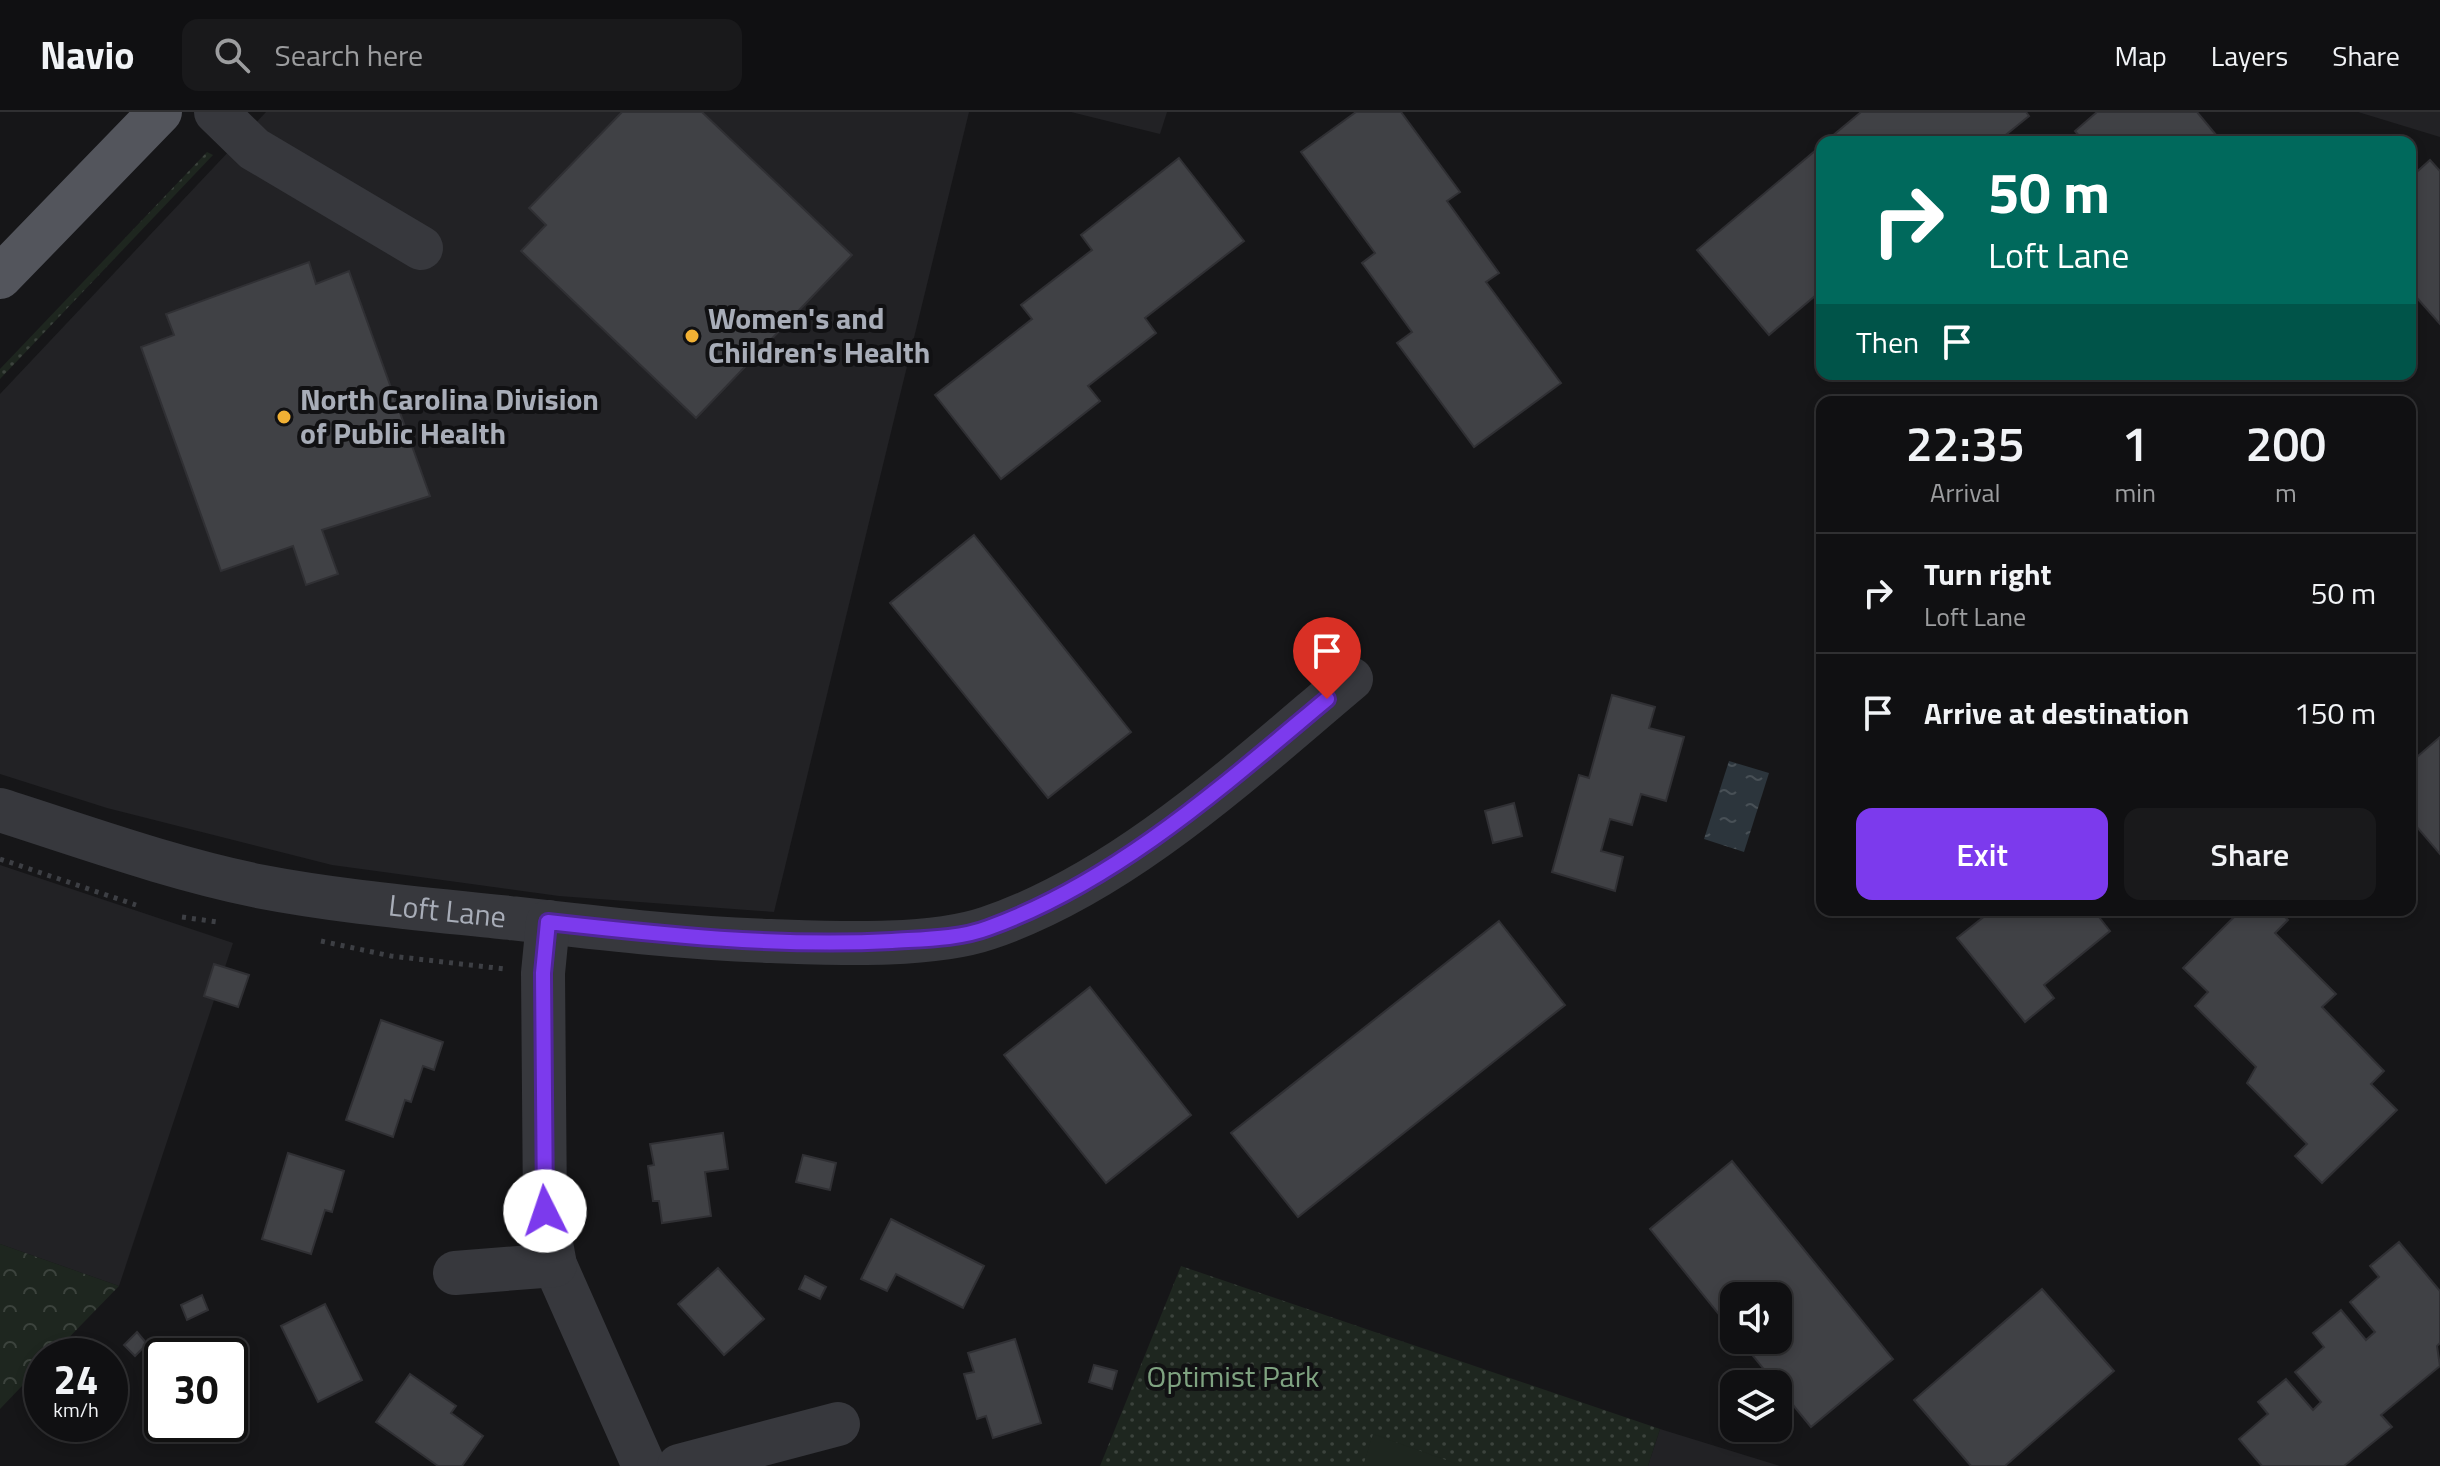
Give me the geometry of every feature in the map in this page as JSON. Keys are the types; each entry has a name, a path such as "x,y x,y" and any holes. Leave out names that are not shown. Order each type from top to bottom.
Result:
{"main road":[{"path":"0,277 160,112"}],"street":[{"path":"216,112 254,149 421,248"},
{"name":"Loft Lane","path":"0,810 141,855 257,886 379,904 699,939 842,944 920,939 985,930 1052,901 1120,860 1255,760 1351,679"},
{"path":"548,922 543,973 542,1174 555,1265 644,1466"},
{"path":"455,1273 555,1265"},
{"path":"679,1466 838,1424"}],"path":[{"path":"0,859 136,905"}],"shaded area":[{"path":"266,112 969,112 774,912 559,896 332,865 107,808 0,774 0,394"},
{"path":"1071,112 1167,112 1160,134"},
{"path":"2358,112 2440,112 2440,137"},
{"path":"0,865 233,943 119,1286 0,1244"},
{"path":"1660,1429 1780,1466 1648,1466"}],"green space":[{"path":"207,152 213,155 0,379 0,369"},
{"path":"0,1244 119,1286 68,1338 24,1338 24,1384 0,1409"},
{"name":"Optimist Park","path":"1181,1266 1660,1429 1648,1466 1100,1466"},
{"path":"1373,1434 1457,1464 1461,1466 1363,1466"}],"water":[{"path":"1729,761 1769,773 1744,852 1704,839"}],"building":[{"name":"Women's and Children's Health","path":"622,112 702,112 852,255 696,418 521,251 546,225 529,208"},
{"path":"1356,112 1401,112 1460,192 1447,201 1499,273 1486,282 1561,383 1474,447 1397,343 1412,332 1362,263 1375,253 1301,152"},
{"path":"1861,112 2026,112 2029,116 2004,136 1832,136"},
{"path":"2097,112 2197,112 2217,136 2079,136 2075,131"},
{"path":"1816,150 1816,295 1769,335 1697,250"},
{"path":"1179,158 1244,241 1145,318 1156,333 1088,386 1100,401 1001,479 935,395 1032,319 1021,305 1092,250 1081,235"},
{"path":"2430,160 2440,171 2440,324 2416,297 2416,173"},
{"name":"North Carolina Division of Public Health","path":"309,262 316,284 349,271 430,496 322,530 338,574 306,585 293,546 221,571 141,347 174,335 166,314"},
{"path":"974,535 1131,732 1048,798 890,603"},
{"path":"1612,695 1655,707 1649,728 1684,737 1666,801 1641,794 1632,825 1610,819 1601,851 1623,857 1615,891 1552,872 1579,775 1589,778"},
{"path":"2440,737 2440,854 2416,826 2416,758"},
{"path":"1514,803 1522,836 1493,843 1485,811"},
{"path":"1985,916 2100,916 2110,931 2044,985 2054,998 2025,1022 1957,938"},
{"path":"2235,916 2284,916 2288,920 2275,933 2336,994 2322,1007 2384,1071 2371,1084 2397,1110 2322,1183 2295,1156 2307,1144 2247,1083 2256,1067 2195,1006 2208,992 2183,968"},
{"path":"1499,921 1565,1005 1298,1217 1231,1133"},
{"path":"214,964 249,975 238,1007 204,996"},
{"path":"1090,987 1191,1115 1106,1183 1004,1055"},
{"path":"381,1020 443,1042 434,1070 423,1066 411,1102 405,1100 393,1137 346,1120"},
{"path":"723,1133 728,1169 705,1172 711,1216 662,1223 659,1201 653,1201 648,1166 654,1165 650,1144"},
{"path":"288,1153 344,1171 332,1212 325,1210 311,1254 262,1239"},
{"path":"803,1155 836,1163 830,1190 796,1182"},
{"path":"1732,1161 1893,1359 1811,1427 1792,1404 1792,1370 1764,1370 1751,1354 1792,1354 1792,1282 1720,1282 1720,1316 1650,1229"},
{"path":"891,1219 984,1266 963,1308 896,1274 887,1291 861,1279"},
{"path":"2399,1242 2440,1291 2440,1343 2437,1346 2440,1366 2381,1415 2392,1427 2344,1466 2262,1466 2239,1439 2268,1414 2258,1402 2286,1379 2313,1410 2321,1402 2295,1372 2324,1347 2313,1333 2341,1310 2366,1340 2375,1332 2350,1302 2379,1277 2370,1266"},
{"path":"718,1268 764,1319 724,1355 678,1304"},
{"path":"805,1276 826,1287 820,1299 799,1289"},
{"path":"2042,1289 2114,1371 2005,1466 1971,1466 1914,1400"},
{"path":"202,1295 208,1310 187,1320 181,1305"},
{"path":"325,1304 362,1380 318,1402 281,1326"},
{"path":"137,1332 144,1340 144,1347 135,1356 128,1349 128,1341"},
{"path":"1015,1339 1041,1423 993,1438 986,1416 977,1419 964,1374 974,1372 968,1353"},
{"path":"1094,1365 1117,1371 1112,1389 1089,1382"},
{"path":"410,1374 456,1406 451,1413 483,1436 462,1466 438,1466 376,1422"}],"place":[{"name":"Women's and Children's Health","path":"692,336"},
{"name":"North Carolina Division of Public Health","path":"284,417"}],"route":[{"path":"545,1211 542,1174 543,973 548,922 699,939 842,944 920,939 985,930 1052,901 1120,860 1255,760 1327,699"}]}
